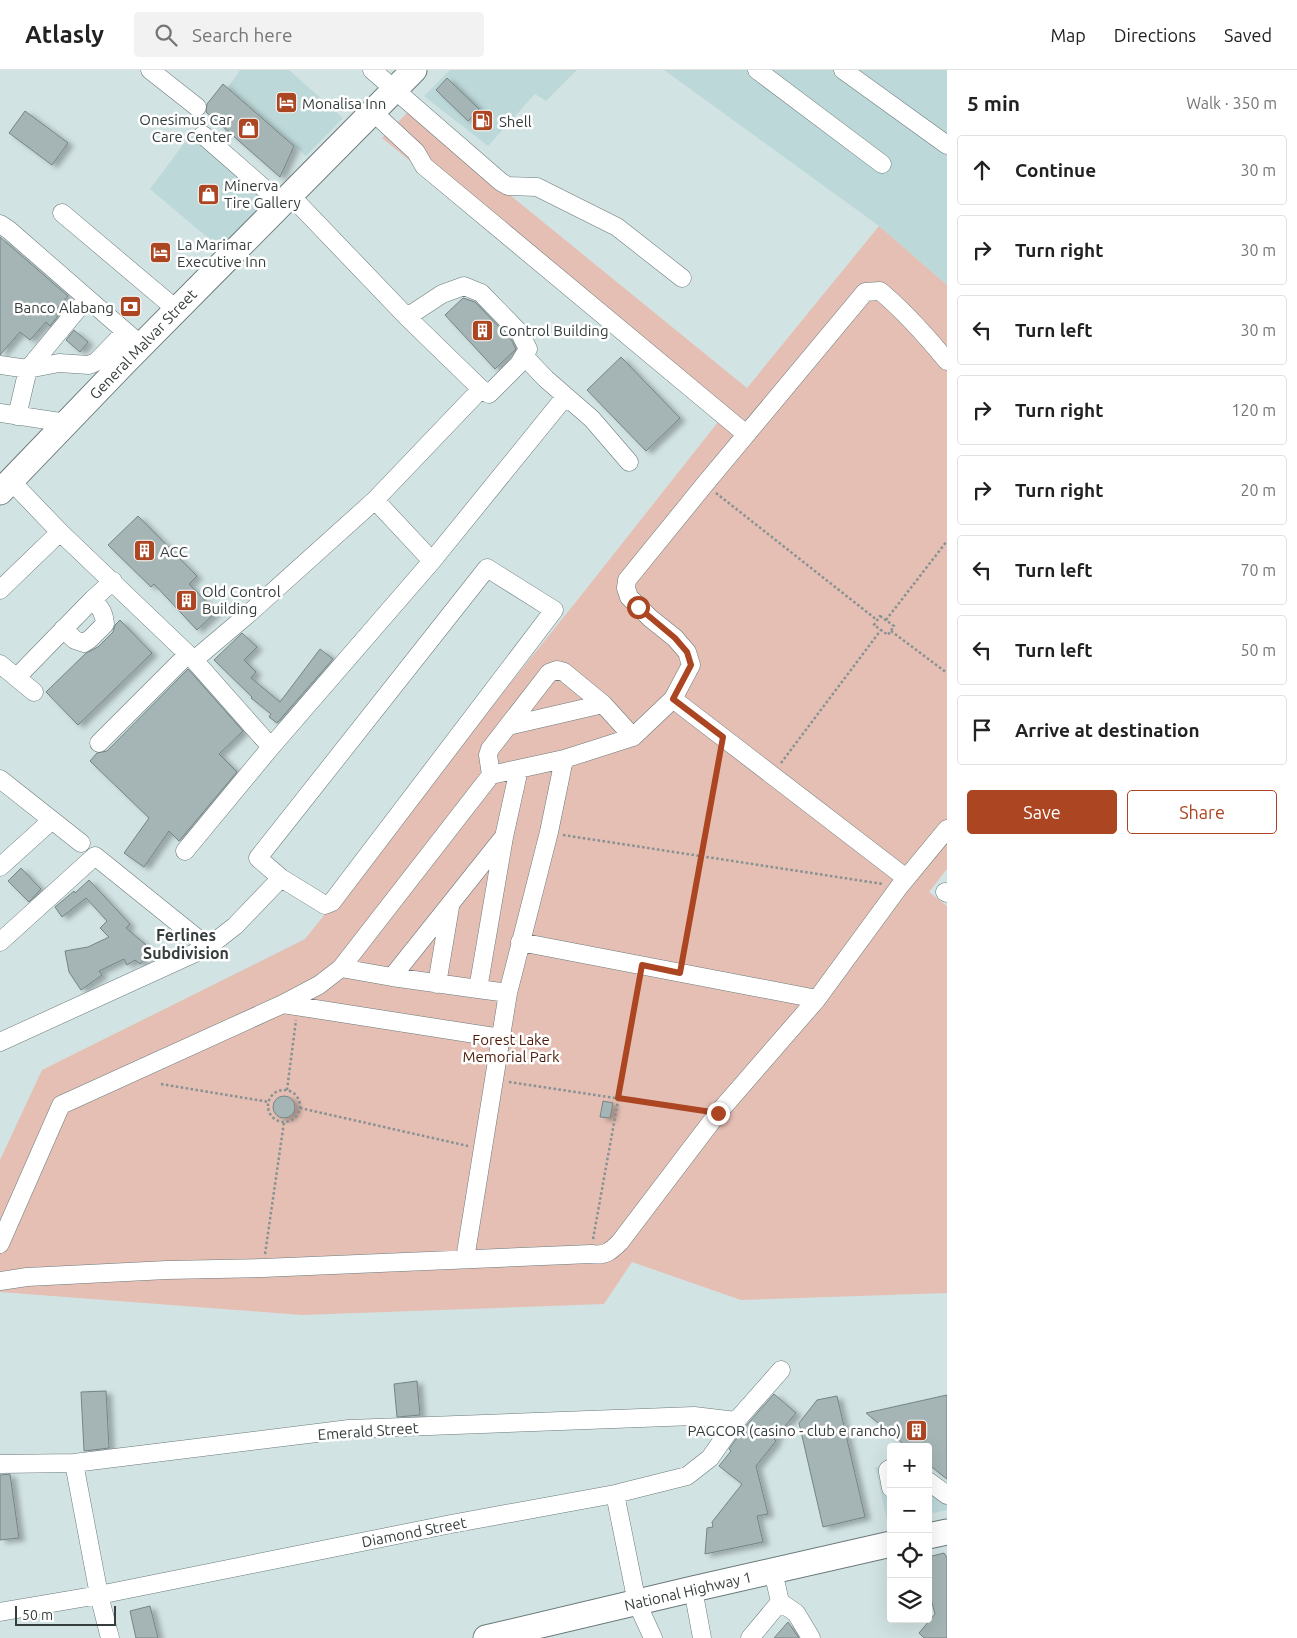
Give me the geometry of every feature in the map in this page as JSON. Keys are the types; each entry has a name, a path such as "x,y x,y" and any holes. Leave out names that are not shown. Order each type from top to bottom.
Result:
{"highway":[{"name":"General Malvar Street","path":"6,486 67,423 133,339 177,310 414,70"},
{"path":"932,1535 947,1532"},
{"name":"National Highway 1","path":"486,1638 524,1634 693,1589 887,1545"}],"street":[{"path":"150,70 197,107"},
{"path":"372,70 501,182 508,186 537,187 617,227 682,278"},
{"path":"757,70 882,164"},
{"path":"843,70 947,145"},
{"path":"373,112 416,152 424,166 749,431"},
{"path":"203,135 286,200 481,388 489,394 519,364 528,349 520,333 481,292 464,286 442,294 408,317"},
{"path":"62,214 177,310"},
{"path":"0,224 10,230 133,339 89,365 59,363 28,369 0,365"},
{"path":"0,1244 61,1105 290,1005 341,968 491,775 564,759 633,737 673,699 691,665 687,652 675,638 629,597 626,588 627,580 865,292 880,291 934,345 947,361"},
{"path":"67,423 9,414 28,369 87,298"},
{"path":"524,356 565,397 592,419 629,462"},
{"path":"99,743 191,657 246,616 375,500 481,388"},
{"path":"185,851 271,747 432,561 565,397"},
{"path":"6,486 60,532 191,657 271,747"},
{"path":"375,500 432,561"},
{"path":"0,590 60,532"},
{"path":"487,568 554,610 332,902 325,905 281,878 258,858 487,568"},
{"path":"17,677 113,581"},
{"path":"63,629 75,640 84,643 100,630 104,624 103,611 93,599"},
{"path":"0,664 34,692"},
{"path":"491,775 488,755 490,749 549,673 557,670 564,672 603,704 633,737"},
{"path":"673,699 723,737 902,882"},
{"path":"508,726 603,704"},
{"path":"465,1259 508,993 549,832 564,759"},
{"path":"478,989 504,837 519,769"},
{"path":"0,778 81,842"},
{"path":"0,867 52,820"},
{"path":"0,1281 27,1277 167,1270 601,1255 610,1252 620,1242 718,1113 817,999 902,882 947,829"},
{"path":"392,977 504,837"},
{"path":"0,942 95,856 208,947"},
{"path":"0,1042 208,947 236,926 281,878"},
{"path":"436,984 451,904"},
{"path":"520,942 817,999"},
{"path":"341,968 436,984 508,993"},
{"path":"290,1005 501,1038"},
{"name":"Diamond Street","path":"0,1612 99,1595 451,1524 615,1494 688,1476 710,1458 736,1421 781,1370"},
{"name":"Emerald Street","path":"0,1464 74,1463 349,1430 694,1416 736,1421"},
{"path":"74,1463 99,1595 110,1638"},
{"path":"932,1484 947,1495"},
{"path":"615,1494 637,1603 653,1638"},
{"path":"773,1571 780,1602 796,1612 811,1638"},
{"path":"693,1589 702,1638"},
{"path":"750,1638 780,1602"}],"path":[{"path":"705,484 878,620"},
{"path":"886,620 947,541"},
{"path":"880,616 894,626 888,635 874,625 878,620 880,616"},
{"path":"772,777 881,630"},
{"path":"891,631 947,673"},
{"path":"680,973 723,737"},
{"path":"549,832 701,856 902,882"},
{"path":"590,1254 642,965"},
{"path":"287,1090 290,1005"},
{"path":"493,1079 718,1113"},
{"path":"161,1084 269,1102"},
{"path":"287,1090 299,1099 300,1108 294,1118 284,1122 274,1118 271,1114 269,1102 272,1095 287,1090"},
{"path":"300,1108 482,1149"},
{"path":"263,1268 284,1122"}],"shaded area":[{"name":"Monalisa Inn","path":"240,70 289,70 343,118 306,156 228,87"},
{"name":"Shell","path":"450,70 577,70 546,101 535,94 488,146 424,96"},
{"path":"664,70 947,70 947,285 879,226"},
{"name":"Minerva Tire Gallery","path":"191,134 266,200 220,248 150,189"},
{"path":"887,1466 887,1520 875,1467"},
{"path":"932,1479 947,1491 947,1510 932,1513"}],"green space":[{"name":"Forest Lake Memorial Park","path":"408,112 747,388 879,226 947,285 947,869 929,892 947,906 947,1293 741,1300 632,1262 604,1304 302,1315 0,1292 0,1160 42,1070 305,939 722,417 382,138"}],"building":[{"path":"447,78 479,109 468,121 436,90"},
{"name":"Onesimus Car Care Center","path":"223,84 294,146 280,177 206,112 207,104"},
{"path":"25,111 68,143 52,165 9,133"},
{"path":"0,237 68,296 54,312 58,316 50,326 46,322 30,340 20,332 0,355"},
{"name":"Control Building","path":"463,298 475,302 511,339 516,349 495,369 445,315"},
{"path":"74,330 88,342 80,352 66,340"},
{"path":"621,357 680,418 646,451 587,390"},
{"path":"138,516 197,576 189,584 216,612 197,630 154,584 151,587 108,545"},
{"path":"120,620 152,653 78,725 46,692 86,653 98,647 113,632 115,625"},
{"path":"242,633 257,647 244,660 256,672 251,678 280,702 320,649 333,659 277,723 269,717 271,714 251,698 214,660"},
{"path":"188,669 243,731 219,754 237,772 179,841 169,831 144,867 124,853 149,818 90,761 97,753 107,751"},
{"path":"21,868 41,889 29,902 8,881"},
{"path":"89,880 130,924 126,928 152,950 140,964 135,960 127,965 124,959 99,971 102,975 81,990 69,972 65,951 88,947 109,937 100,928 107,921 86,898 62,917 55,907"},
{"path":"280,1096 288,1096 295,1103 295,1111 288,1118 280,1118 273,1111 273,1103"},
{"path":"603,1101 613,1103 610,1118 600,1117"},
{"path":"417,1381 420,1415 397,1417 394,1384"},
{"path":"106,1391 109,1448 84,1451 81,1392"},
{"path":"774,1394 796,1413 774,1439 776,1441 756,1466 768,1514 757,1516 763,1542 705,1554 707,1528 713,1527 712,1522 742,1484 719,1466 731,1451 729,1449 744,1428"},
{"name":"PAGCOR (casino - club e rancho)","path":"947,1395 947,1479 932,1467 932,1443 902,1443 866,1413"},
{"path":"837,1396 865,1517 823,1527 799,1423 817,1400"},
{"path":"10,1474 19,1538 0,1540 0,1475"},
{"path":"944,1553 947,1558 947,1638 924,1638 919,1633 927,1623 932,1623 932,1618 935,1614 932,1603 932,1556"},
{"path":"150,1606 158,1638 136,1638 130,1611"},
{"path":"788,1622 799,1638 774,1638"}],"place":[{"name":"Monalisa Inn","path":"286,103"},
{"name":"Shell","path":"483,121"},
{"name":"Onesimus Car Care Center","path":"248,128"},
{"name":"Minerva Tire Gallery","path":"208,194"},
{"name":"La Marimar Executive Inn","path":"161,253"},
{"name":"Banco Alabang","path":"130,307"},
{"name":"Control Building","path":"483,330"},
{"name":"ACC","path":"144,551"},
{"name":"Old Control Building","path":"186,600"},
{"name":"PAGCOR (casino - club e rancho)","path":"917,1430"}],"district":[{"name":"Ferlines Subdivision","path":"186,944"}],"route":[{"path":"638,607 675,638 687,652 691,665 673,699 723,737 680,973 642,965 618,1098 718,1113"}]}
